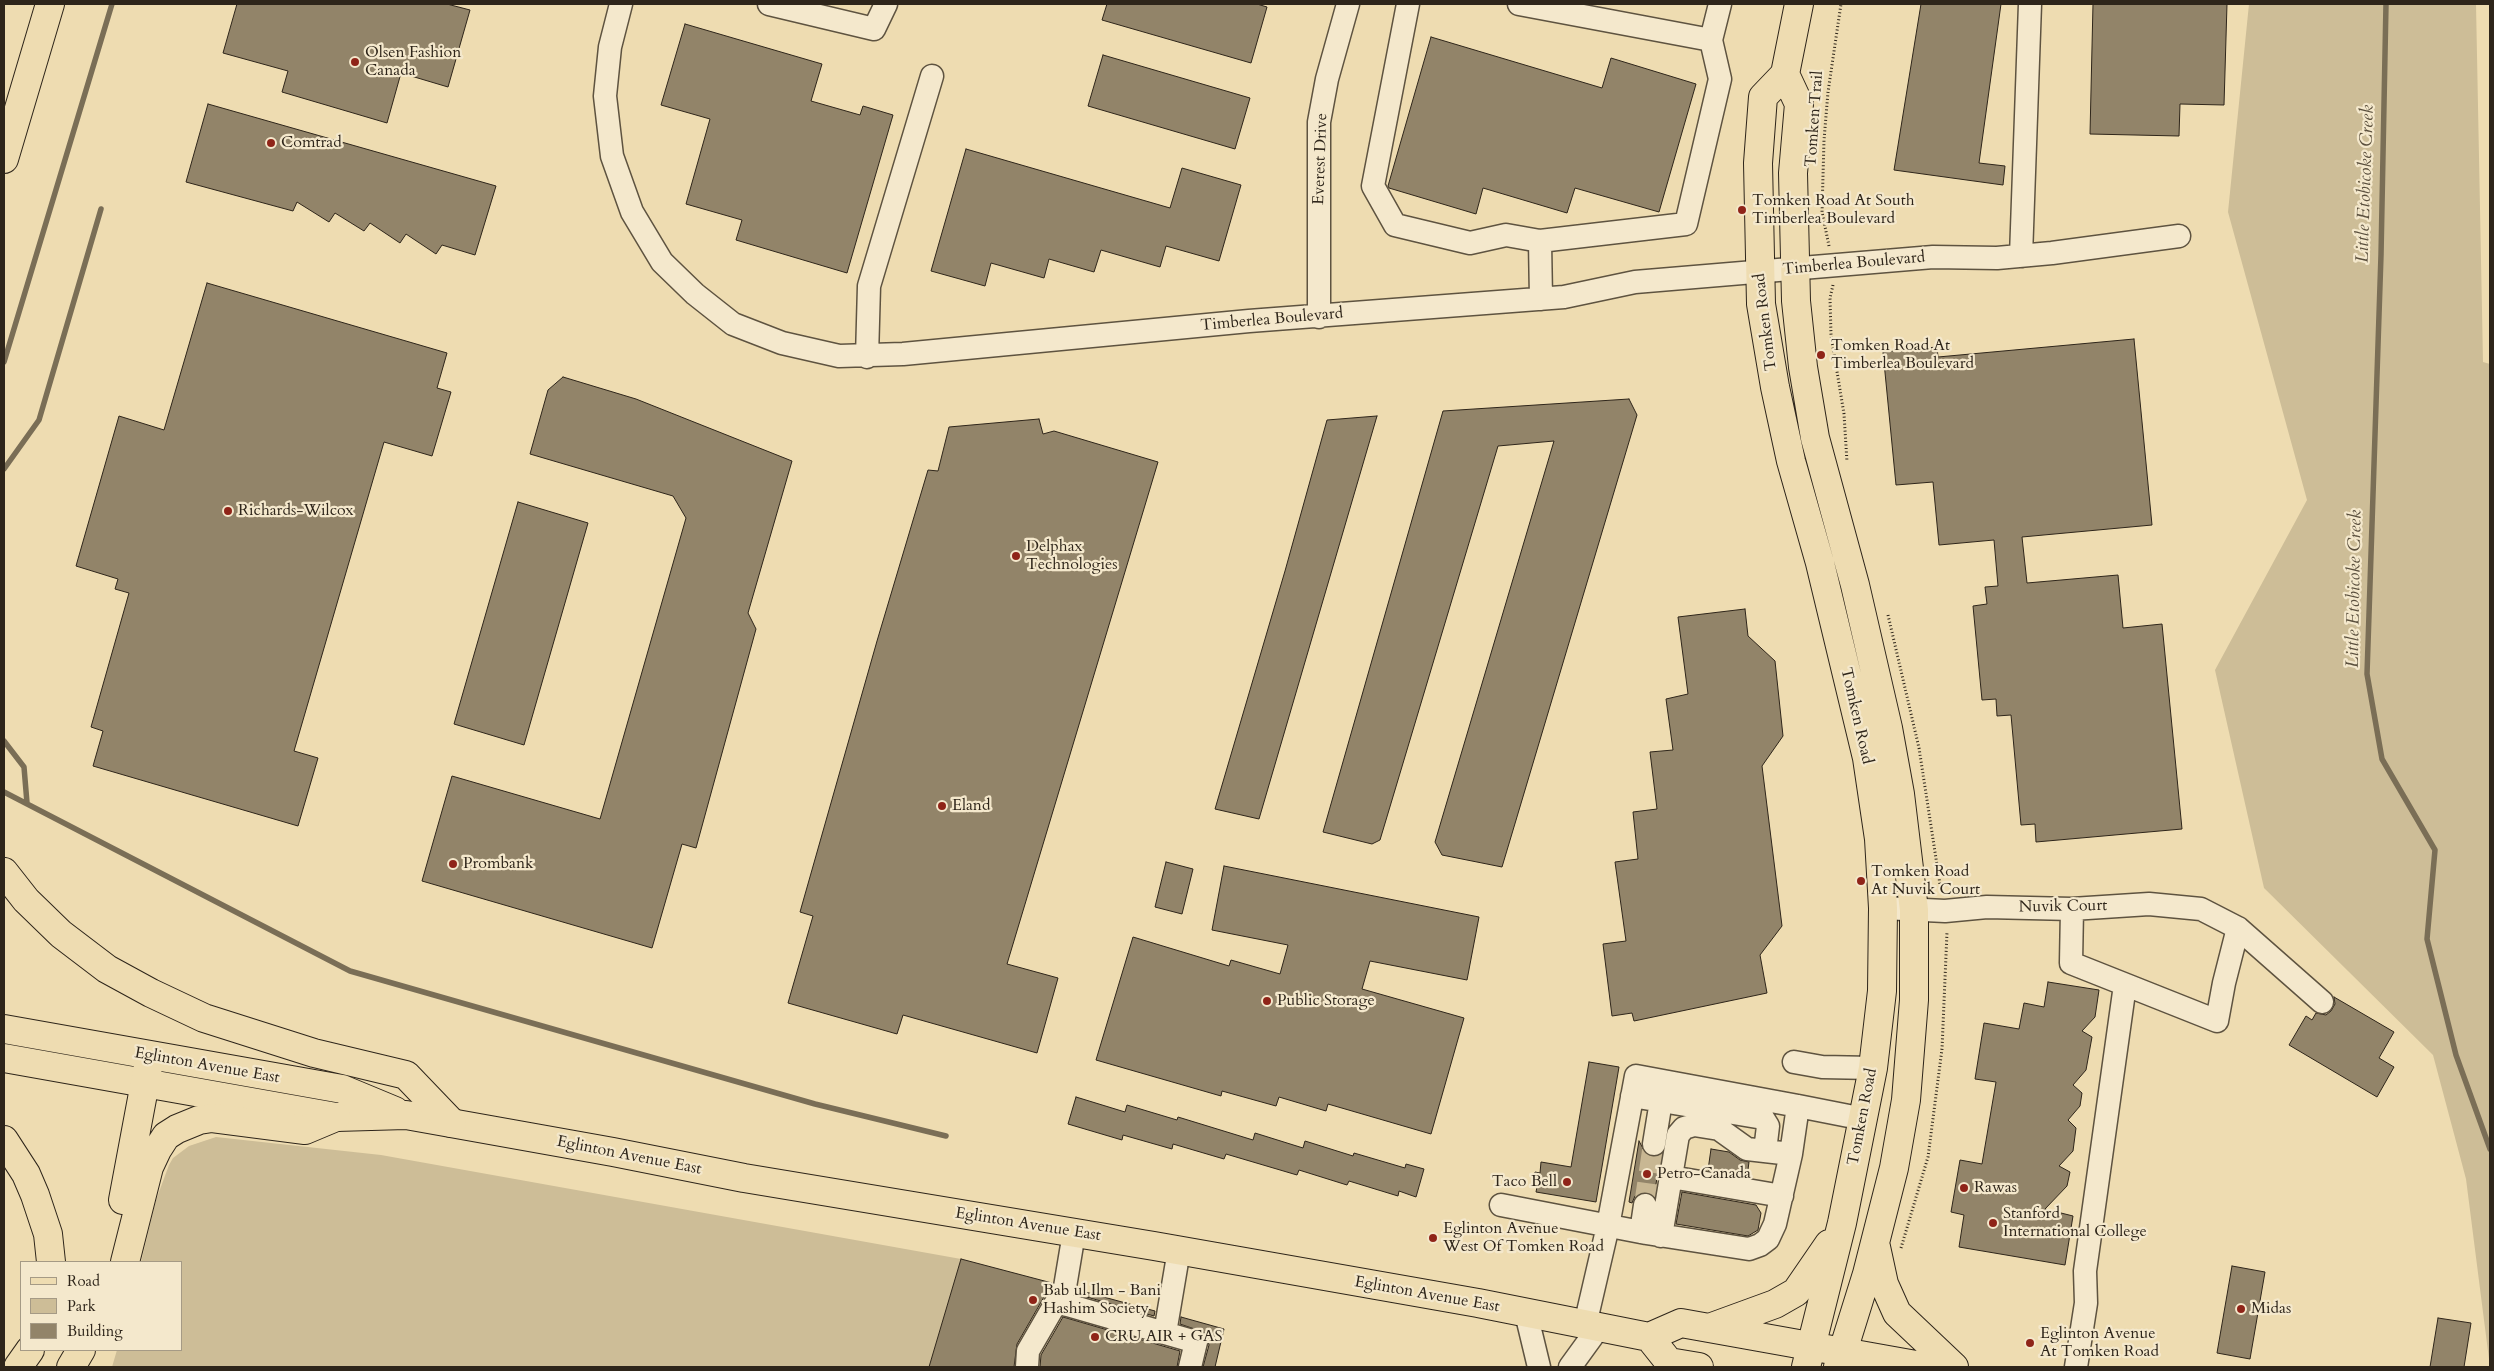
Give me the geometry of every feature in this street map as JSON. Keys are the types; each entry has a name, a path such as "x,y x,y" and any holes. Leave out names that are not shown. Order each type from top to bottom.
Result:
{"main road":[{"path":"4,159 50,4"},
{"name":"Tomken Road","path":"1799,4 1784,74 1764,97 1758,163 1761,304 1774,387 1791,462 1820,563 1867,758 1879,839 1883,908 1882,991 1873,1068 1842,1223 1810,1357"},
{"name":"Tomken Road","path":"1784,74 1799,104 1793,173 1795,270 1803,367 1815,438 1855,585 1888,728 1900,794 1914,910 1914,1000 1906,1100 1894,1168 1875,1242 1840,1360"},
{"path":"4,872 26,900 61,934 107,969 204,1018 249,1034 314,1053 406,1075 452,1123"},
{"name":"Eglinton Avenue East","path":"4,1029 342,1090 406,1115 744,1178 1179,1250 1526,1312 1649,1337"},
{"path":"109,1261 150,1056"},
{"name":"Eglinton Avenue East","path":"4,1058 336,1117 406,1115"},
{"path":"125,1261 149,1167 166,1136 186,1124 212,1118 305,1130 336,1117"},
{"path":"4,1140 26,1174 35,1195 48,1234 51,1261"},
{"path":"1711,1328 1775,1304 1796,1292 1842,1223"},
{"path":"1875,1242 1884,1284 1897,1313 1954,1367"},
{"path":"1691,1366 1669,1362 1649,1337 1681,1324 1711,1328 1810,1357 1927,1367"},
{"path":"18,1367 29,1351"},
{"path":"71,1367 79,1351"}],"street":[{"name":"Timberlea Boulevard","path":"621,4 610,48 605,96 612,156 632,212 662,262 695,294 733,324 782,343 839,356 867,357 1249,321 1564,297 1635,282 1933,257 1997,258 2021,256 2179,236"},
{"path":"769,4 874,29 886,4"},
{"name":"Everest Drive","path":"1319,316 1319,122 1327,79 1348,4"},
{"path":"1408,4 1373,186 1395,225 1470,243 1506,235 1540,241 1686,224 1720,79 1711,40 1720,4"},
{"path":"1519,4 1711,40"},
{"path":"2021,256 2030,4"},
{"path":"867,357 869,286 932,76"},
{"path":"1540,241 1540,299"},
{"name":"Nuvik Court","path":"1883,908 1945,911 1987,908 2072,909 2149,904 2201,909 2238,928 2322,1002"},
{"path":"2072,909 2072,963 2217,1021 2224,983 2238,928"},
{"path":"2076,1367 2086,1303 2085,1271 2125,985"},
{"path":"1794,1062 1822,1067 1873,1068"},
{"path":"1570,1367 1592,1326 1608,1226 1636,1076 1864,1119"},
{"path":"1632,1096 1763,1118 1768,1126 1765,1151"},
{"path":"1654,1144 1661,1101"},
{"path":"1501,1206 1744,1250 1754,1248 1768,1239 1772,1232 1791,1154 1798,1106"},
{"path":"1651,1234 1671,1178 1678,1136 1684,1128 1690,1125 1719,1129 1745,1148 1791,1154"},
{"path":"1671,1178 1782,1196"},
{"path":"1645,1205 1651,1234"},
{"path":"1027,1367 1028,1351 1065,1287 1074,1233"},
{"path":"1165,1333 1179,1250"},
{"path":"1057,1302 1196,1342 1190,1367"},
{"path":"1526,1312 1539,1367"}],"path":[{"name":"Tomken Trail","path":"1828,237 1822,212 1824,140 1828,92 1841,4"},
{"path":"1830,298 1833,289"}],"green space":[{"path":"2249,4 2476,4 2483,362 2490,364 2490,1367 2466,1179 2433,1055 2264,888 2215,670 2307,500 2228,212"},
{"path":"216,1137 381,1155 961,1259 929,1367 112,1367 117,1351 182,1351 182,1261 141,1261 156,1200 169,1165 173,1158 189,1146"}],"building":[{"name":"Olsen Fashion Canada","path":"237,4 447,4 470,10 448,87 401,73 387,123 282,92 288,71 223,53"},
{"path":"1107,4 1257,4 1267,7 1251,63 1102,20"},
{"path":"1921,4 2001,4 1979,163 2005,166 2003,185 1894,170"},
{"path":"2093,4 2227,4 2224,105 2180,104 2179,136 2090,134"},
{"path":"685,24 822,64 811,101 860,115 863,106 893,115 847,273 736,240 742,220 686,204 710,119 661,105"},
{"path":"1431,37 1602,88 1611,58 1696,84 1659,212 1575,188 1567,213 1483,188 1476,214 1389,188"},
{"path":"1103,55 1250,98 1235,149 1088,106"},
{"name":"Comtrad","path":"208,104 496,186 475,255 442,245 436,254 406,234 400,243 370,223 364,231 335,213 329,222 297,202 293,211 186,182"},
{"path":"966,149 1170,208 1182,168 1241,185 1219,261 1166,246 1160,267 1101,250 1094,272 1049,259 1044,278 991,263 985,286 931,271"},
{"name":"Richards-Wilcox","path":"207,283 447,353 437,388 451,392 432,456 384,442 294,751 318,758 298,826 93,766 103,731 91,727 129,593 115,589 118,579 76,566 119,416 164,430"},
{"path":"2134,339 2152,525 2022,537 2027,583 2118,575 2123,628 2162,624 2182,829 2036,842 2035,824 2021,825 2011,715 1997,716 1996,699 1982,700 1973,606 1987,604 1985,587 1998,586 1994,540 1939,545 1933,482 1896,485 1883,352 1937,347 1938,357"},
{"path":"563,377 636,399 792,461 748,613 756,629 696,848 682,844 652,948 422,881 452,776 600,819 686,518 673,496 530,454 548,390"},
{"path":"1629,399 1637,415 1502,867 1442,855 1435,842 1554,441 1498,446 1380,840 1372,844 1323,832 1443,411"},
{"path":"1377,416 1259,819 1215,809 1327,420"},
{"name":"Eland","path":"1039,419 1043,434 1054,431 1158,462 1007,964 1058,978 1037,1053 903,1015 897,1034 788,1003 813,916 800,912 928,470 938,471 949,427"},
{"path":"518,502 588,523 524,745 454,724"},
{"path":"1745,609 1748,636 1775,661 1783,736 1762,766 1782,926 1760,955 1767,993 1634,1021 1632,1013 1612,1016 1603,944 1626,941 1615,862 1638,859 1633,812 1657,809 1650,752 1673,750 1666,699 1688,694 1678,617"},
{"path":"1166,862 1193,869 1182,914 1155,907"},
{"path":"1224,866 1479,917 1467,980 1370,961 1362,989 1464,1018 1431,1134 1328,1104 1326,1111 1279,1097 1276,1106 1222,1091 1221,1096 1096,1060 1133,937 1229,966 1231,960 1280,974 1288,945 1212,930"},
{"path":"2048,982 2099,990 2095,1017 2082,1031 2092,1037 2086,1070 2073,1085 2082,1093 2080,1106 2068,1120 2076,1128 2073,1151 2059,1166 2070,1172 2067,1186 2045,1209 2073,1216 2065,1265 1959,1247 1964,1215 1951,1212 1960,1160 1982,1164 1996,1082 1975,1079 1984,1023 2019,1029 2024,1003 2044,1007"},
{"path":"2334,997 2394,1032 2379,1058 2394,1067 2377,1097 2289,1045 2306,1016 2312,1020 2316,1013 2326,1015 2335,1004"},
{"path":"1589,1062 1619,1067 1596,1202 1536,1192 1537,1187 1532,1187 1535,1172 1540,1173 1541,1162 1571,1167"},
{"path":"1076,1097 1125,1112 1127,1105 1177,1120 1178,1117 1253,1140 1255,1133 1303,1148 1305,1141 1353,1156 1354,1153 1405,1168 1406,1164 1424,1169 1416,1197 1399,1191 1398,1196 1349,1181 1347,1185 1299,1170 1297,1175 1226,1154 1224,1159 1173,1144 1172,1149 1123,1135 1122,1140 1068,1124"},
{"name":"Petro-Canada","path":"1639,1141 1646,1154 1652,1157 1661,1154 1654,1196 1647,1192 1641,1193 1635,1196 1632,1203 1629,1202"},
{"path":"1711,1149 1729,1152 1740,1160 1749,1162 1747,1177 1708,1170"},
{"path":"1682,1192 1756,1205 1761,1213 1758,1230 1748,1236 1676,1224"},
{"path":"961,1259 1052,1283 1017,1344 1014,1367 929,1367"},
{"path":"2232,1266 2265,1272 2250,1359 2217,1353"},
{"path":"1078,1290 1155,1311 1154,1316 1076,1294"},
{"path":"1063,1317 1180,1351 1177,1367 1040,1367 1041,1355"},
{"path":"1181,1317 1224,1329 1215,1367 1203,1367 1209,1345 1206,1333 1180,1324"},
{"path":"2438,1318 2471,1323 2464,1367 2430,1367"}],"waterway":[{"path":"4,362 112,4"},
{"name":"Little Etobicoke Creek","path":"2386,4 2381,255 2367,674 2382,759 2435,850 2427,939 2456,1055 2490,1149"},
{"path":"4,469 39,420 101,209"},
{"path":"4,741 24,767 27,803"},
{"path":"4,792 350,971 815,1104 946,1136"}],"tunnel":[{"path":"1645,1205 1654,1144"}],"place":[{"name":"Olsen Fashion Canada","path":"355,62"},
{"name":"Comtrad","path":"271,143"},
{"name":"Tomken Road At South Timberlea Boulevard","path":"1742,210"},
{"name":"Tomken Road At Timberlea Boulevard","path":"1821,355"},
{"name":"Richards-Wilcox","path":"228,511"},
{"name":"Delphax Technologies","path":"1016,556"},
{"name":"Eland","path":"942,806"},
{"name":"Prombank","path":"453,864"},
{"name":"Tomken Road At Nuvik Court","path":"1861,881"},
{"name":"Public Storage","path":"1267,1001"},
{"name":"Petro-Canada","path":"1647,1174"},
{"name":"Taco Bell","path":"1567,1182"},
{"name":"Rawas","path":"1964,1188"},
{"name":"Stanford International College","path":"1993,1223"},
{"name":"Eglinton Avenue West Of Tomken Road","path":"1433,1238"},
{"name":"Bab ul Ilm - Bani Hashim Society","path":"1033,1300"},
{"name":"Midas","path":"2241,1309"},
{"name":"CRU AIR + GAS","path":"1095,1337"},
{"name":"Eglinton Avenue At Tomken Road","path":"2030,1343"}]}
